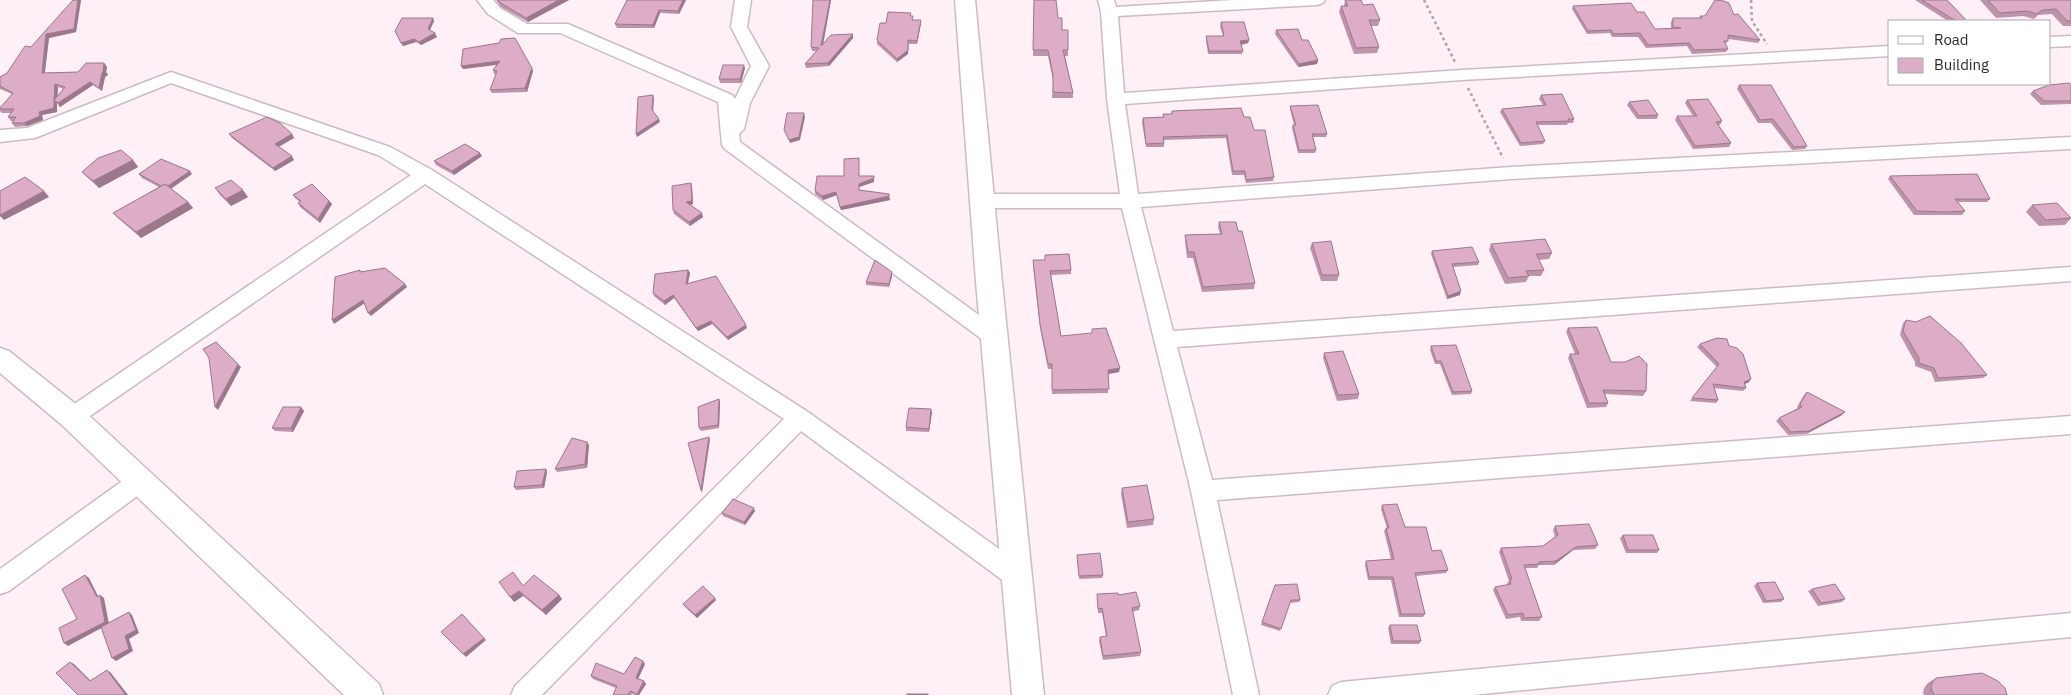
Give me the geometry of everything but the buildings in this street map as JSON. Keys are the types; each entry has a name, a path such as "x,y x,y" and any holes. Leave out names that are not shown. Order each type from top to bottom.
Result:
{"street":[{"path":"485,0 494,11 524,29 562,28 726,99 731,145 994,337"},
{"path":"731,145 741,103 760,66 739,27 743,0"},
{"path":"965,0 994,337 1028,695"},
{"path":"1246,695 1203,491 1130,202 1116,99 1108,6 1317,0"},
{"path":"2051,42 2071,41"},
{"path":"1116,99 1472,75 1888,51"},
{"path":"0,136 29,134 171,77 384,151 425,175 800,418 1018,577"},
{"path":"982,201 1130,202 1520,172 2071,143"},
{"path":"72,417 425,175"},
{"path":"1166,340 2071,274"},
{"path":"0,358 72,417 367,695"},
{"path":"524,695 800,418"},
{"path":"1203,491 2071,425"},
{"path":"0,583 140,481"},
{"path":"1341,695 2071,625"}],"path":[{"path":"1751,0 1752,21 1776,57"}]}
